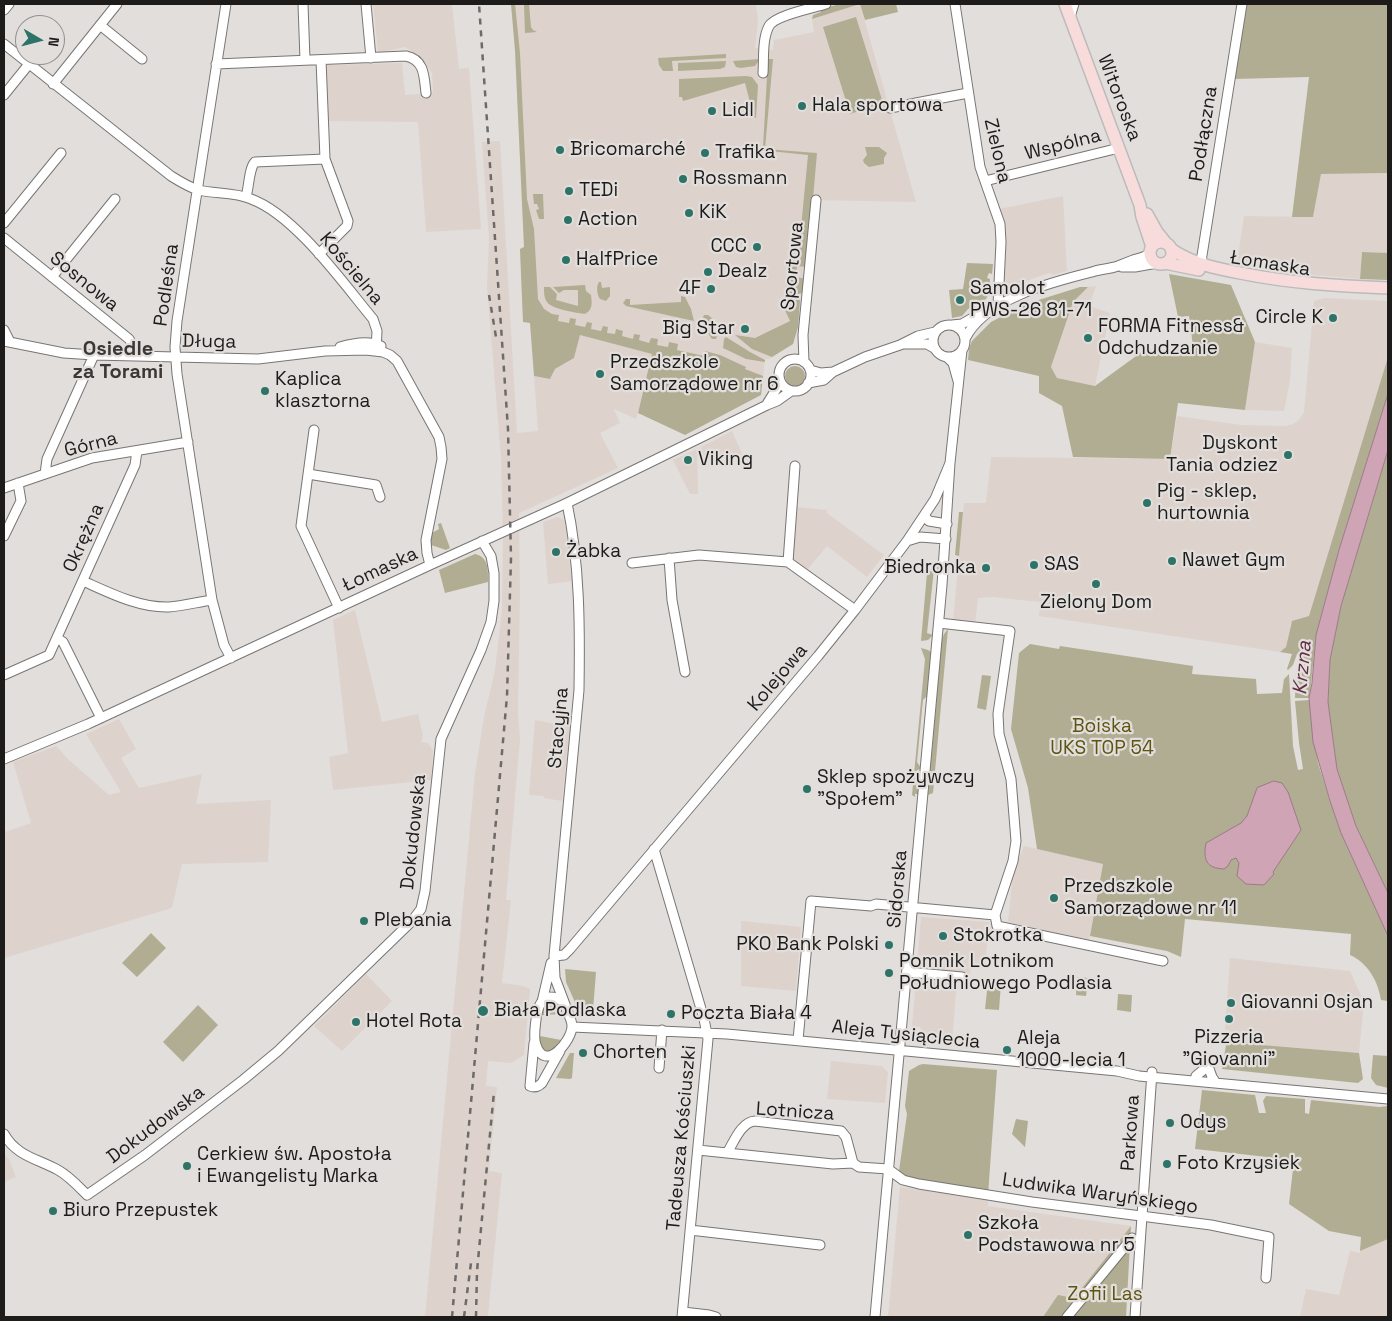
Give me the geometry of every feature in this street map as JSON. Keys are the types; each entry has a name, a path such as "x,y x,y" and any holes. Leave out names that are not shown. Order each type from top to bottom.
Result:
{"main road":[{"name":"Witoroska","path":"1065,4 1140,204 1156,257"},
{"name":"Witoroska","path":"1140,204 1169,246 1200,267"},
{"path":"1160,242 1169,246 1171,258 1156,257 1160,242"},
{"name":"Łomaska","path":"1156,257 1200,267 1290,282 1388,288"}],"street":[{"path":"4,10 9,4"},
{"path":"53,84 117,4"},
{"name":"Podleśna","path":"226,4 177,321 176,357 212,600 224,645 231,658"},
{"path":"303,4 305,60"},
{"path":"366,4 371,58"},
{"path":"764,73 766,34 771,23 826,4"},
{"name":"Zielona","path":"955,4 979,160 1001,232 998,305"},
{"path":"1070,17 1074,4"},
{"name":"Podłączna","path":"1200,267 1242,4"},
{"path":"100,25 142,59"},
{"name":"Kościelna","path":"4,44 15,53"},
{"path":"216,64 406,56 420,63 424,72 426,93"},
{"path":"319,254 346,226 348,221 325,159 321,60"},
{"path":"4,95 28,65"},
{"name":"Kościelna","path":"30,65 171,176 197,189 246,197 281,217 319,254 372,319 377,331 376,347"},
{"path":"890,108 968,93"},
{"name":"Wspólna","path":"985,181 1119,148"},
{"path":"4,223 61,153"},
{"path":"246,197 250,185 252,165 255,162 325,159"},
{"path":"52,277 115,198"},
{"name":"Sportowa","path":"804,362 802,335 816,200"},
{"name":"Sosnowa","path":"4,238 128,339 132,344 133,356"},
{"path":"900,344 922,343 930,345 947,357 956,355 962,350 971,328 998,305 1051,284 1093,271 1141,258 1156,257"},
{"path":"808,383 824,380 833,372 865,357 918,336 935,332 942,326 962,324 977,315 988,312"},
{"path":"952,325 960,329 965,339"},
{"path":"4,330 7,341"},
{"path":"934,348 935,332"},
{"name":"Sportowa","path":"794,359 802,335"},
{"name":"Długa","path":"7,341 64,353 94,356 258,359 376,347"},
{"path":"376,347 384,347 397,362 439,437 442,447 442,459 426,540 430,565"},
{"name":"Kolejowa","path":"554,956 567,952 855,610 935,500 950,463 962,350"},
{"path":"45,474 47,459 94,356"},
{"name":"Kolejowa","path":"947,357 953,363 958,381"},
{"path":"794,359 804,362 810,370 811,377 808,383 803,389 791,391 785,388 780,383 778,376 781,366 786,361 794,359"},
{"path":"810,370 822,373 833,372"},
{"path":"767,404 780,383"},
{"name":"Łomaska","path":"4,759 101,718 567,503 767,404 777,401 791,391"},
{"path":"314,430 301,526 340,608"},
{"name":"Górna","path":"4,488 92,458 188,442"},
{"name":"Okrężna","path":"4,675 49,655 135,465 137,451"},
{"name":"Sidorska","path":"875,1317 939,623 950,463"},
{"path":"788,562 795,466"},
{"path":"308,474 376,485 380,497"},
{"path":"4,536 21,501 18,483"},
{"name":"Stacyjna","path":"542,1002 554,956 579,690 579,618 570,516 567,503"},
{"path":"924,516 929,521 947,524"},
{"path":"907,541 920,537 946,539"},
{"name":"Dokudowska","path":"4,1134 10,1144 17,1150 58,1170 87,1195 153,1149 278,1051 421,909 425,891 441,738 489,632 492,615 494,601 493,563 482,542"},
{"path":"632,563 699,555 788,562 855,610"},
{"path":"669,558 672,600 684,672"},
{"path":"83,581 134,602 148,605 169,607 212,600"},
{"path":"939,623 1010,631 998,714 999,734 1011,779 1016,842 1013,861 995,915 997,926 1163,961"},
{"path":"57,638 63,642 101,718"},
{"name":"Tadeusza Kościuszki","path":"654,849 707,1032 683,1315"},
{"path":"798,1040 811,901 871,906 876,904 995,915"},
{"name":"Stacyjna","path":"554,956 556,978 566,1007"},
{"path":"906,972 962,977"},
{"path":"554,997 561,1000 566,1007 572,1027 542,1083 531,1087 537,1011 542,1002 554,997"},
{"name":"Aleja Tysiąclecia","path":"572,1027 707,1032 1214,1080 1366,1092 1388,1097"},
{"path":"659,1068 662,1030"},
{"path":"535,1041 539,1051 546,1055 555,1055 560,1050"},
{"path":"1196,1076 1208,1066 1214,1080"},
{"name":"Aleja Tysiąclecia","path":"1152,1074 1196,1076 1214,1080"},
{"name":"Parkowa","path":"1135,1317 1152,1074"},
{"name":"Lotnicza","path":"727,1153 743,1126 755,1121 841,1131 846,1137 854,1163"},
{"path":"698,1150 833,1164 854,1163 859,1167 888,1170"},
{"name":"Ludwika Waryńskiego","path":"888,1170 903,1180 919,1184 1141,1217 1211,1225 1269,1237 1266,1278"},
{"path":"690,1230 820,1245"},
{"path":"1067,1317 1132,1238"},
{"path":"683,1315 716,1317"}],"shaded area":[{"path":"373,4 452,4 459,69 469,68 481,229 426,232 418,122 327,121 325,65 402,63 405,95 433,93 432,73 421,58 405,47 378,53"},
{"path":"511,4 756,4 758,21 755,48 773,50 774,40 814,32 812,19 860,4 916,202 813,200 805,292 801,293 798,327 793,344 769,359 765,359 761,395 715,362 550,322 523,322 520,249 524,247 515,50"},
{"path":"500,141 517,433 538,431 534,376 550,379 555,369 574,358 580,335 653,354 636,419 614,409 620,423 600,433 618,468 519,513 518,712 520,740 506,900 511,900 502,983 530,989 524,1055 511,1063 488,1061 486,1086 497,1087 489,1171 502,1173 488,1316 491,1317 425,1317 475,773 484,717 495,670 502,609 501,458 487,286 489,239 482,142"},
{"path":"1388,173 1388,253 1362,252 1360,279 1278,272 1237,263 1244,216 1313,217 1321,174"},
{"path":"1063,196 1067,271 1053,275 1049,273 1006,288 1004,287 1006,233 999,209"},
{"path":"1096,286 1089,306 1110,313 1095,386 1057,378 1051,367 1073,302 1088,287"},
{"path":"1325,298 1388,301 1388,357 1309,617 1291,623 1286,647 1280,652 1039,616 1040,602 992,597 978,598 975,624 953,621 964,503 986,503 991,457 1170,459 1177,416 1242,425 1285,426 1293,424 1299,420 1304,412 1314,301"},
{"path":"1255,342 1292,348 1290,381 1284,411 1245,410"},
{"path":"1388,394 1388,450 1341,606 1330,660 1328,702 1337,769 1356,826 1388,893 1388,936 1341,833 1330,801 1313,742 1309,698 1316,635 1339,550"},
{"path":"732,431 744,458 702,455 701,447"},
{"path":"697,449 698,494 690,494 673,460"},
{"path":"796,507 827,510 827,513 884,555 867,577 827,546 808,569 792,560"},
{"path":"558,517 565,521 572,581 548,584 543,522"},
{"path":"355,610 382,722 418,714 423,735 421,742 428,743 433,751 431,780 333,790 329,757 348,753 333,620"},
{"path":"119,719 136,749 121,758 139,788 202,774 196,804 271,800 268,862 182,864 172,908 4,958 4,829 5,832 31,823 13,762 56,746 109,795 121,792 86,734"},
{"path":"535,720 570,727 562,801 544,798 544,796 529,795"},
{"path":"1274,781 1282,783 1288,792 1301,830 1273,872 1274,874 1264,885 1246,884 1237,876 1239,863 1236,858 1231,860 1224,869 1213,867 1207,862 1205,854 1206,843 1241,823 1247,816 1257,788"},
{"name":"Przedszkole Samorządowe nr 11","path":"1024,846 1103,864 1089,940 1008,922 1013,874"},
{"path":"921,917 989,922 985,966 972,965 970,974 966,974 965,981 957,980 952,1043 928,1040 920,1027 912,1027"},
{"path":"741,921 801,927 796,991 741,986"},
{"path":"1230,958 1350,971 1364,1002 1359,1053 1237,1043 1226,1045 1228,1030 1225,1030"},
{"path":"366,974 392,1001 342,1051 314,1026"},
{"path":"831,1061 882,1066 888,1072 885,1103 827,1099"},
{"path":"4,1154 9,1159 16,1177 4,1182"},
{"name":"Szkoła Podstawowa nr 5","path":"900,1187 988,1200 988,1206 1131,1226 1074,1298 1043,1317 888,1317"},
{"path":"1388,1239 1388,1317 1300,1317 1306,1289 1339,1295 1350,1251 1360,1253 1360,1251"}],"green space":[{"path":"511,4 515,4 520,53 527,199 534,229 538,299 544,309 552,314 559,315 558,321 569,323 570,318 576,319 575,325 585,327 587,322 592,323 591,329 601,331 603,326 608,327 607,333 615,334 616,329 623,331 622,336 633,339 634,334 640,335 639,340 649,343 651,338 658,339 657,345 668,347 669,342 678,344 677,350 704,356 705,351 720,355 746,367 745,369 763,376 761,395 685,435 638,413 652,354 580,335 574,358 555,369 550,379 534,376 530,323 523,322 520,249 524,247 515,50"},
{"path":"524,4 529,4 531,27 537,32 525,33"},
{"path":"839,4 860,4 812,19 813,15 821,12 820,10"},
{"path":"860,4 896,4 898,12 865,20"},
{"path":"1246,4 1388,4 1388,173 1321,174 1313,217 1292,217 1309,77 1234,79"},
{"path":"856,17 883,103 850,114 823,27"},
{"path":"726,54 726,58 672,61 673,71 663,71 659,65 658,58"},
{"path":"760,59 755,66 741,68 736,67 733,61"},
{"path":"768,59 773,59 765,149 763,147"},
{"path":"726,61 725,67 720,69 678,71 678,63"},
{"path":"752,77 758,85 756,118 754,117 753,106 751,106 745,83 683,101 682,97 679,97 679,79"},
{"path":"865,147 879,147 887,153 884,158 884,164 869,167 864,163 863,160 867,155"},
{"path":"765,149 817,153 807,267 797,266 796,277 806,279 805,292 795,295 786,294 789,260 798,259 808,155"},
{"path":"533,194 543,194 544,219 539,219 536,210 539,209 537,204 534,204"},
{"path":"1362,252 1388,253 1388,280 1360,279"},
{"path":"967,263 993,264 992,274 989,273 987,278 990,279 989,294 986,299 968,309 962,316 952,318 949,290 963,289"},
{"path":"1169,274 1231,285 1255,342 1245,410 1178,403 1170,459 1073,457 1062,406 1039,393 1039,376 968,360 972,341 991,322 1026,304 1080,287 1088,287 1073,302 1051,367 1057,378 1095,386 1143,351 1170,350 1193,346 1189,316 1178,317"},
{"path":"599,282 601,282 602,288 610,287 610,296 606,301 600,299 598,295 597,288"},
{"path":"585,285 586,291 591,295 592,303 591,308 585,314 554,307 545,299 544,287 550,287 557,294 556,300 578,306 578,290 564,290 559,293 553,287"},
{"path":"681,296 685,297 694,321 626,306 623,303 626,299 630,299 630,305 681,302"},
{"path":"800,300 798,327 793,344 772,357 752,349 735,335 755,338 790,321 784,308 785,301"},
{"path":"704,315 708,315 713,319 711,321 715,332 718,332 716,339 712,339 705,329 702,320"},
{"path":"726,337 765,360 765,362 746,359 723,348"},
{"path":"1388,357 1388,394 1339,550 1316,635 1309,698 1295,698 1296,673 1301,654 1297,654 1293,665 1288,670 1292,654 1280,652 1286,647 1292,621 1309,616"},
{"path":"795,366 802,369 805,376 802,383 795,386 788,383 785,376 788,369"},
{"path":"1388,450 1388,893 1356,826 1337,769 1328,702 1330,660 1341,606"},
{"path":"959,512 963,512 959,556 955,555"},
{"path":"441,523 450,548 446,550 431,545 430,541 432,533 439,529 438,524"},
{"path":"475,554 485,561 488,569 488,582 445,593 439,570"},
{"path":"934,569 927,633 933,635 928,640 921,641 927,573"},
{"path":"948,629 933,793 928,795 942,639"},
{"name":"Boiska UKS TOP 54","path":"1030,644 1059,649 1060,646 1193,666 1192,674 1256,679 1257,694 1282,693 1284,679 1289,674 1293,746 1298,770 1303,769 1295,701 1309,700 1318,763 1330,801 1341,833 1388,936 1388,1001 1381,1000 1375,980 1367,968 1350,955 1351,934 1185,919 1181,957 1167,951 1090,936 1103,864 1037,849 1028,788 1011,729 1019,653"},
{"path":"921,648 931,652 927,696 923,700 917,762 921,768 916,771 915,778 919,780 918,794 915,794 915,797 912,795 925,659"},
{"path":"982,675 991,676 986,710 977,708"},
{"path":"151,933 166,948 137,977 122,963"},
{"path":"565,969 596,972 593,1010 578,1009 566,982"},
{"path":"1077,977 1088,978 1086,996 1076,995"},
{"path":"988,982 1001,984 999,1010 985,1009"},
{"path":"1118,994 1132,995 1131,1012 1117,1010"},
{"path":"548,1001 558,1003 563,1014 542,1015 543,1007"},
{"path":"198,1005 218,1025 183,1062 163,1042"},
{"path":"540,1036 561,1040 557,1048 549,1052 541,1048"},
{"path":"1237,1043 1359,1053 1363,1079 1358,1083 1222,1069 1226,1045"},
{"path":"570,1053 574,1053 572,1078 556,1078"},
{"path":"1373,1055 1388,1056 1388,1088 1376,1085 1371,1078"},
{"path":"923,1064 997,1070 988,1195 927,1185 905,1177 899,1171 907,1114 905,1106 909,1071"},
{"path":"1202,1090 1255,1095 1259,1113 1266,1113 1263,1101 1266,1096 1305,1099 1305,1113 1309,1114 1311,1100 1379,1107 1388,1106 1388,1239 1360,1251 1361,1237 1329,1231 1289,1204 1294,1160 1195,1149"},
{"path":"1016,1119 1028,1121 1025,1147 1012,1134"},
{"name":"Zofii Las","path":"1131,1226 1126,1317 1043,1317 1058,1295 1074,1298"}],"railway":[{"path":"452,1317 507,696 511,558 508,429 479,4"},
{"path":"489,295 496,337"},
{"path":"476,1317 477,1271 494,1092"},
{"path":"464,1317 471,1263"}],"place":[{"name":"Hala sportowa","path":"802,106"},
{"name":"Lidl","path":"712,111"},
{"name":"Bricomarché","path":"560,150"},
{"name":"Trafika","path":"705,153"},
{"name":"Rossmann","path":"683,179"},
{"name":"TEDi","path":"569,191"},
{"name":"KiK","path":"689,213"},
{"name":"Action","path":"568,220"},
{"name":"CCC","path":"757,247"},
{"name":"HalfPrice","path":"566,260"},
{"name":"Dealz","path":"708,272"},
{"name":"4F","path":"711,289"},
{"name":"Samolot PWS-26 81-71","path":"960,300"},
{"name":"Circle K","path":"1333,318"},
{"name":"Big Star","path":"745,329"},
{"name":"FORMA Fitness& Odchudzanie","path":"1088,338"},
{"name":"Przedszkole Samorządowe nr 6","path":"600,374"},
{"name":"Kaplica klasztorna","path":"265,391"},
{"name":"Dyskont Tania odziez","path":"1288,455"},
{"name":"Viking","path":"688,460"},
{"name":"Pig - sklep, hurtownia","path":"1147,503"},
{"name":"Żabka","path":"556,552"},
{"name":"Nawet Gym","path":"1172,561"},
{"name":"SAS","path":"1034,565"},
{"name":"Biedronka","path":"986,568"},
{"name":"Zielony Dom","path":"1096,584"},
{"name":"Sklep spożywczy \"Społem\"","path":"807,789"},
{"name":"Przedszkole Samorządowe nr 11","path":"1054,898"},
{"name":"Plebania","path":"364,921"},
{"name":"Stokrotka","path":"943,936"},
{"name":"PKO Bank Polski","path":"889,945"},
{"name":"Pomnik Lotnikom Południowego Podlasia","path":"889,973"},
{"name":"Giovanni Osjan","path":"1231,1003"},
{"name":"Biała Podlaska","path":"483,1011"},
{"name":"Poczta Biała 4","path":"671,1014"},
{"name":"Pizzeria \"Giovanni\"","path":"1229,1019"},
{"name":"Hotel Rota","path":"356,1022"},
{"name":"Aleja 1000-lecia 1","path":"1007,1050"},
{"name":"Chorten","path":"583,1053"},
{"name":"Odys","path":"1170,1123"},
{"name":"Foto Krzysiek","path":"1167,1164"},
{"name":"Cerkiew św. Apostoła i Ewangelisty Marka","path":"187,1166"},
{"name":"Biuro Przepustek","path":"53,1211"},
{"name":"Szkoła Podstawowa nr 5","path":"968,1235"}],"district":[{"name":"Osiedle za Torami","path":"118,362"}],"water label":[{"name":"Krzna","path":"1303,668"}]}
